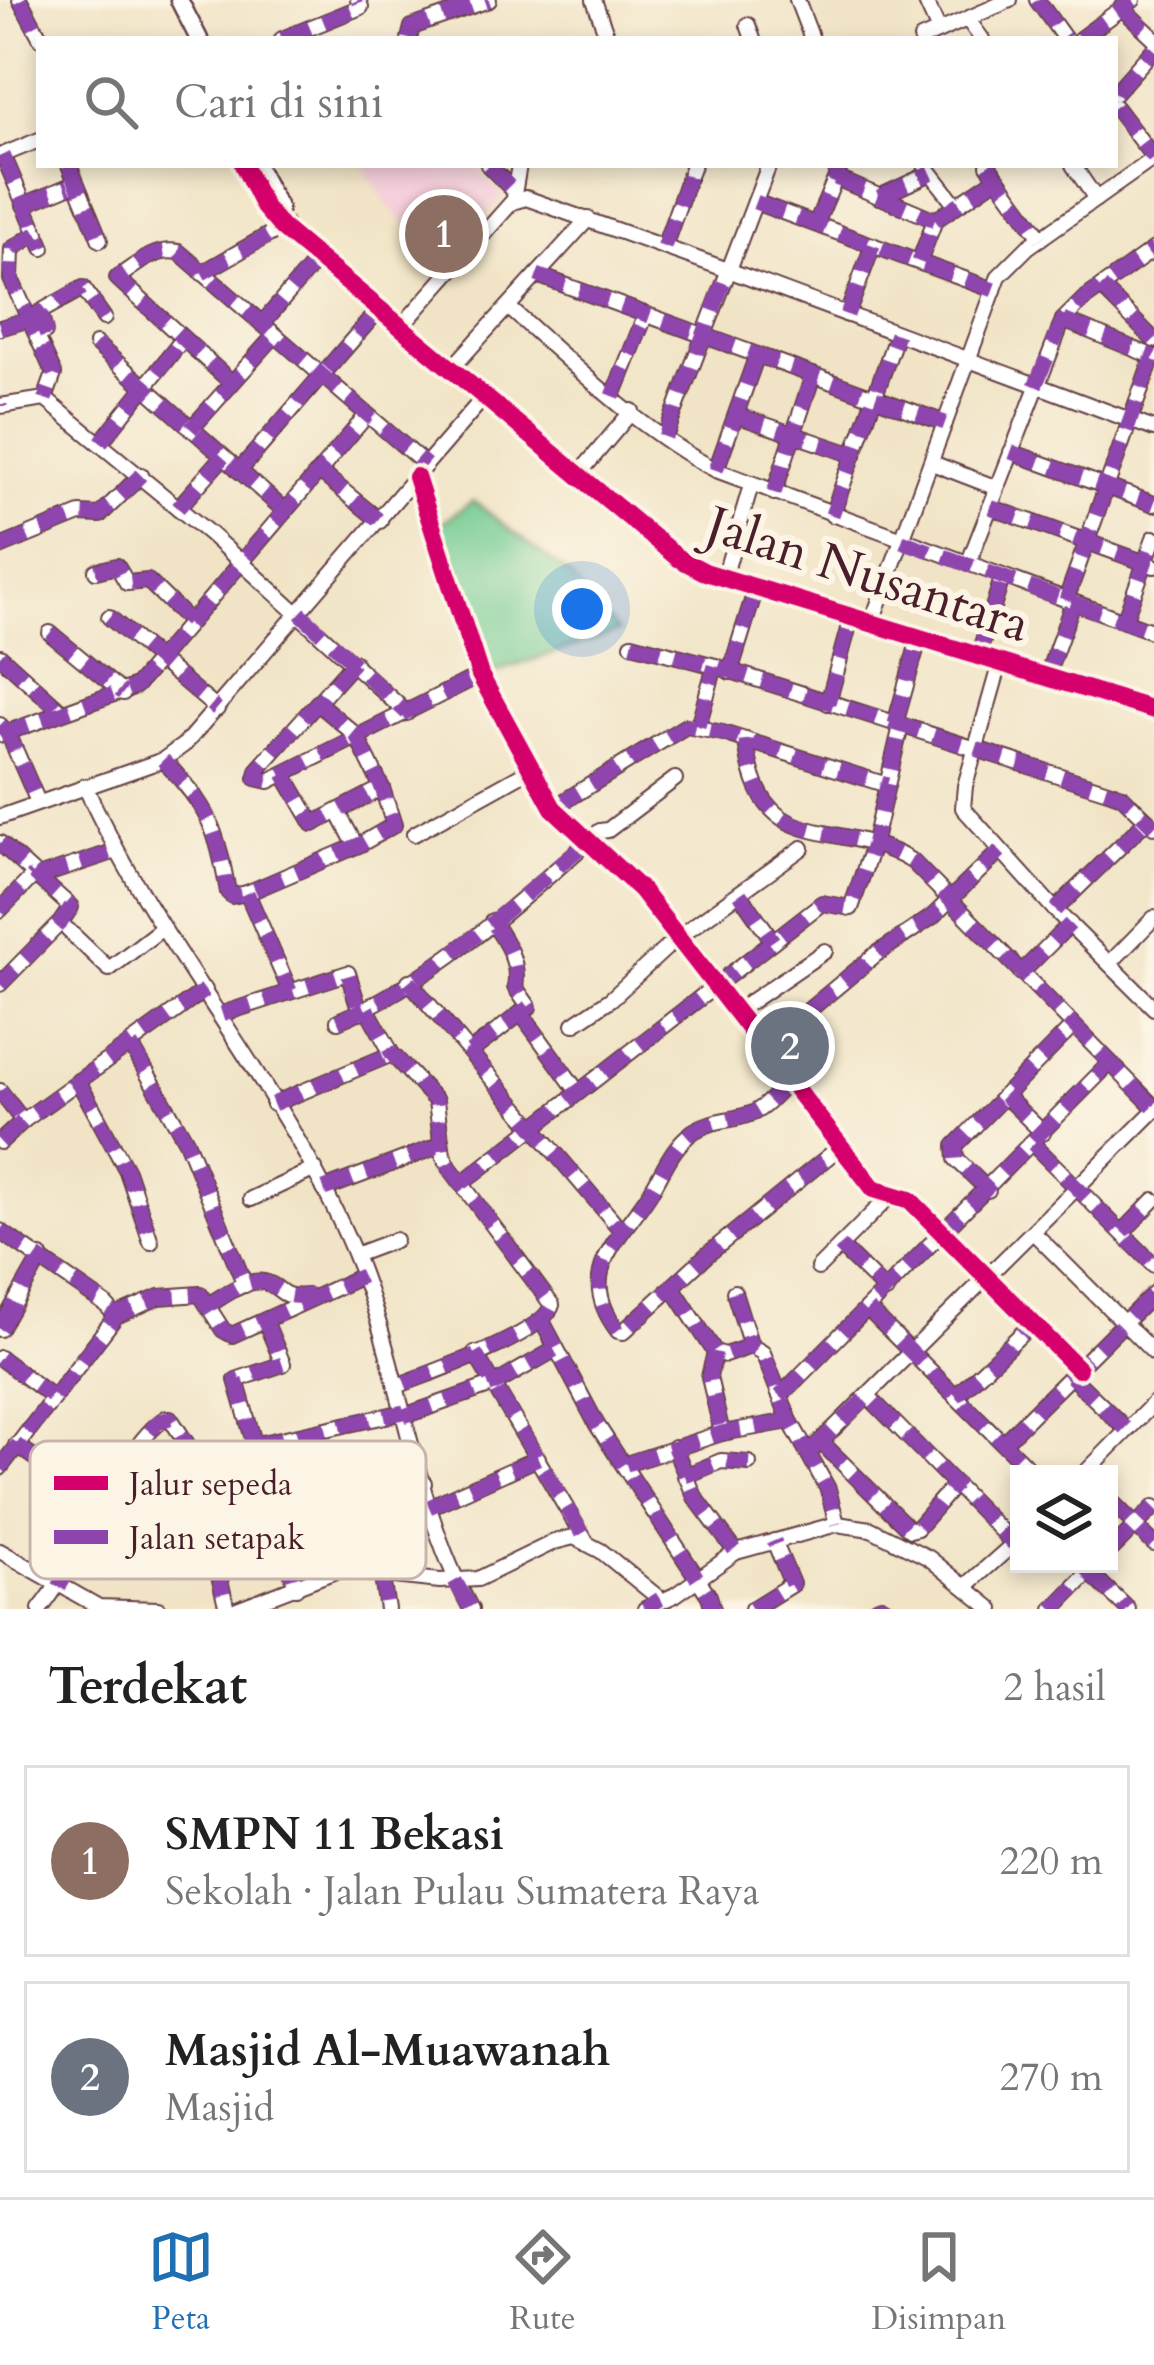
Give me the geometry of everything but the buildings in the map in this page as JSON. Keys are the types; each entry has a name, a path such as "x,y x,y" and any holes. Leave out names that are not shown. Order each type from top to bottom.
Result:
{"street":[{"path":"20,0 39,36"},
{"path":"167,0 185,36"},
{"path":"179,0 197,36"},
{"path":"289,36 361,7 358,0"},
{"path":"410,36 412,27 457,5 489,0"},
{"path":"594,0 607,36"},
{"path":"797,0 811,36"},
{"path":"925,0 939,31"},
{"path":"928,36 1010,0"},
{"path":"1036,0 1063,36"},
{"path":"1084,36 1128,4 1154,38"},
{"path":"968,20 980,36"},
{"path":"1118,90 1154,49"},
{"path":"871,624 1006,268 1040,238 1153,161 1118,111"},
{"path":"36,141 1,155 43,248"},
{"path":"70,168 100,240"},
{"name":"Jalan Nusantara","path":"244,168 256,195 318,258 678,558 755,588 1154,710"},
{"name":"Jalan Nusantara","path":"257,168 285,225"},
{"path":"491,168 514,194 1154,429"},
{"path":"401,327 514,194 518,168"},
{"path":"664,247 692,168"},
{"path":"665,437 768,168"},
{"path":"1075,168 1096,199"},
{"path":"880,197 928,169 956,205"},
{"path":"920,262 935,220 991,169 1040,238"},
{"path":"816,224 839,172 880,197 935,220"},
{"path":"24,205 69,186"},
{"path":"754,202 994,290"},
{"path":"452,368 588,219"},
{"path":"202,273 285,225"},
{"path":"37,233 12,249 11,279 54,374"},
{"path":"847,315 873,245"},
{"path":"232,383 117,278 166,250 179,252 367,415 421,471 479,675 553,808 632,880 874,1189 905,1196 1033,1323 1127,1430"},
{"path":"968,564 1063,320 1154,250"},
{"path":"262,324 318,258"},
{"path":"537,275 945,423"},
{"path":"1046,678 1132,422 1154,339 1101,287"},
{"path":"45,399 59,365 40,313 83,288 104,318"},
{"path":"508,307 665,437 716,470 1154,632"},
{"path":"239,471 380,308"},
{"path":"613,396 646,314"},
{"path":"0,328 30,319"},
{"path":"1063,320 1150,355"},
{"path":"832,515 897,334"},
{"path":"191,429 275,335"},
{"path":"101,442 183,339"},
{"path":"96,344 285,511"},
{"path":"716,470 757,355"},
{"path":"774,493 813,375"},
{"path":"0,818 164,760 185,744 485,396"},
{"path":"0,405 45,399 300,613 407,712"},
{"path":"578,475 632,411"},
{"path":"38,802 2,731 136,686 367,415"},
{"path":"736,415 854,455"},
{"path":"1011,452 1154,503"},
{"path":"178,508 223,457"},
{"path":"932,463 997,488"},
{"path":"320,472 380,521"},
{"path":"0,547 80,514 100,515 141,476"},
{"path":"724,578 752,485"},
{"path":"990,507 1149,565"},
{"path":"1124,621 1149,565 1154,538"},
{"path":"96,571 117,566 125,583 149,582 190,622"},
{"path":"978,657 1002,578"},
{"path":"698,726 755,588"},
{"path":"109,617 218,710"},
{"path":"828,703 851,618"},
{"path":"50,633 123,693"},
{"path":"462,1183 822,903 851,908 872,845 920,639"},
{"path":"632,644 1111,792 1151,823 1055,910"},
{"path":"0,656 62,712"},
{"path":"354,662 255,774 259,780 284,774 479,675"},
{"path":"1000,664 963,808 1055,910 1154,1008"},
{"path":"164,760 210,818 228,892 232,896 247,893 356,846 394,824 356,735 319,704"},
{"path":"553,808 677,729 698,726 887,784"},
{"path":"746,740 755,790 777,818 913,862 1154,1109 816,1447"},
{"path":"414,834 531,769"},
{"path":"284,774 313,824 382,788"},
{"path":"338,1021 409,982 675,779"},
{"path":"85,786 161,929 222,1014 315,1169 383,1331 412,1441"},
{"path":"338,812 356,846"},
{"path":"0,843 69,904 69,912 1,982"},
{"path":"574,1024 616,994 678,937 802,848"},
{"path":"809,1010 875,955 920,927 1000,850"},
{"path":"0,910 36,876 116,851"},
{"path":"247,893 290,991"},
{"path":"740,894 773,940"},
{"path":"1110,963 1154,918"},
{"path":"470,1052 529,1005 515,986 519,981 512,952 492,921"},
{"path":"1021,973 1070,924"},
{"path":"68,930 109,969 161,929"},
{"path":"737,1011 825,951"},
{"path":"222,1014 348,973 363,1011 392,1054 436,1101 442,1155 550,1299 552,1311 542,1321 397,1386"},
{"path":"409,982 621,1230"},
{"path":"0,1142 205,990"},
{"path":"521,1013 578,1092"},
{"path":"988,1190 953,1153 959,1139 1073,1026"},
{"path":"131,1046 186,1141 244,1286"},
{"path":"273,1104 392,1054"},
{"path":"780,1396 1111,1063"},
{"path":"790,1079 749,1115 724,1118 682,1141 604,1254 605,1306 617,1331 622,1332 742,1225 840,1147"},
{"path":"78,1081 127,1171 151,1242"},
{"path":"0,1090 23,1121"},
{"path":"1004,1095 1078,1187 1154,1264"},
{"path":"324,1189 441,1145"},
{"path":"251,1198 315,1169"},
{"path":"818,1268 891,1195"},
{"path":"1123,1232 1154,1200"},
{"path":"0,1231 106,1304 116,1316"},
{"path":"1033,1232 1154,1353"},
{"path":"355,1255 395,1240"},
{"path":"840,1246 886,1291"},
{"path":"0,1329 41,1257"},
{"path":"0,1468 116,1316 159,1297 200,1294 223,1330 232,1335 362,1276"},
{"path":"209,1304 244,1286 265,1282 287,1297 314,1295"},
{"path":"673,1288 715,1352 725,1354 751,1346"},
{"path":"734,1292 751,1346 764,1353 790,1421 910,1531 955,1484"},
{"path":"1003,1443 1154,1293"},
{"path":"868,1309 1025,1465"},
{"path":"542,1321 597,1425 709,1596 712,1609"},
{"path":"252,1441 236,1380 283,1364 266,1323"},
{"path":"956,1396 1033,1323"},
{"path":"272,1441 404,1414 495,1384 556,1348"},
{"path":"715,1352 709,1377 722,1433"},
{"path":"475,1353 586,1540 660,1599"},
{"path":"0,1358 51,1396"},
{"path":"868,1396 1010,1535"},
{"path":"1093,1465 1154,1403"},
{"path":"143,1441 158,1422 170,1418 185,1441"},
{"path":"626,1465 722,1433 790,1421"},
{"path":"16,1445 30,1455"},
{"path":"674,1447 694,1497 736,1552"},
{"path":"816,1447 837,1524"},
{"path":"429,1507 538,1458"},
{"path":"685,1476 722,1461 749,1462"},
{"path":"426,1493 455,1581 471,1609"},
{"path":"1118,1508 1154,1544"},
{"path":"1118,1543 1154,1508"},
{"path":"645,1609 736,1552 837,1524 871,1529 928,1558 992,1609"},
{"path":"426,1577 455,1581 496,1572 564,1538 586,1540"},
{"path":"752,1609 792,1584 774,1541"},
{"path":"966,1586 1010,1547"},
{"path":"0,1550 30,1569"},
{"path":"1053,1609 1088,1573"},
{"path":"1097,1573 1127,1609"},
{"path":"46,1579 99,1608 158,1609"},
{"path":"40,1609 63,1579"},
{"path":"218,1579 226,1609"},
{"path":"293,1579 296,1588"},
{"path":"237,1609 317,1579"},
{"path":"382,1579 388,1609"},
{"path":"874,1609 886,1609"}],"shaded area":[{"path":"365,168 478,168 503,196 447,263 386,204"}],"green space":[{"path":"473,501 571,577 618,632 490,674 438,525"}],"marked path":[{"path":"20,0 39,36"},
{"path":"289,36 361,7 358,0"},
{"path":"410,36 412,27 489,0"},
{"path":"1037,0 1063,36"},
{"path":"1084,36 1133,0"},
{"path":"1122,8 1154,38"},
{"path":"1118,90 1154,49"},
{"path":"1118,111 1154,158"},
{"path":"3,155 43,248"},
{"path":"70,168 100,240"},
{"path":"491,168 513,190"},
{"path":"664,247 692,168"},
{"path":"816,224 840,168"},
{"path":"990,168 1041,238"},
{"path":"879,197 931,173"},
{"path":"836,178 935,220"},
{"path":"919,262 935,220 997,178"},
{"path":"24,205 69,186"},
{"path":"755,202 994,290"},
{"path":"202,273 282,228"},
{"path":"37,233 12,249 11,279 54,374 45,399"},
{"path":"847,315 873,245"},
{"path":"1035,386 1063,320 1154,249"},
{"path":"232,383 117,278 154,255 179,252 426,465"},
{"path":"262,324 318,258"},
{"path":"665,437 728,270"},
{"path":"537,275 945,423"},
{"path":"1101,287 1154,340"},
{"path":"47,336 40,312 83,288 104,318"},
{"path":"239,471 380,308"},
{"path":"613,396 646,314"},
{"path":"0,328 30,319"},
{"path":"1063,320 1154,357"},
{"path":"832,515 897,334"},
{"path":"191,429 275,335"},
{"path":"101,442 183,339"},
{"path":"96,344 285,511"},
{"path":"716,470 757,355"},
{"path":"1066,600 1153,356"},
{"path":"774,493 813,375"},
{"path":"0,735 136,686 367,415"},
{"path":"736,415 854,455"},
{"path":"1011,452 1154,504"},
{"path":"178,508 223,457"},
{"path":"320,472 380,521"},
{"path":"0,547 80,514 100,515 141,475"},
{"path":"990,507 1154,566"},
{"path":"1124,621 1154,538"},
{"path":"902,541 1154,632"},
{"path":"96,571 117,566 127,583 148,581 190,622"},
{"path":"978,657 1002,578"},
{"path":"730,672 756,588"},
{"path":"1046,678 1073,603"},
{"path":"300,613 407,713"},
{"path":"109,617 217,709"},
{"path":"828,703 851,618"},
{"path":"50,633 123,693"},
{"path":"895,724 919,639"},
{"path":"632,644 1111,792 1122,796 1154,827"},
{"path":"0,656 62,712"},
{"path":"354,662 259,768 256,778 269,781 480,675"},
{"path":"698,726 715,666"},
{"path":"163,760 209,820 228,892 232,896 247,893 394,825 356,735 319,704"},
{"path":"0,725 8,733 38,802"},
{"path":"553,808 686,726 723,733 887,785"},
{"path":"462,1183 822,903 851,908 873,845 901,726"},
{"path":"746,740 754,778 767,804 784,819 805,828 856,839 913,862 1154,1107"},
{"path":"284,774 313,824 382,788"},
{"path":"1055,910 1147,820"},
{"path":"338,1021 438,964 589,840"},
{"path":"0,843 71,907 0,984"},
{"path":"38,877 116,851"},
{"path":"809,1010 875,955 932,917 1000,851"},
{"path":"0,910 34,875"},
{"path":"247,893 290,991"},
{"path":"740,894 773,941"},
{"path":"470,1052 529,1007 515,987 514,961 492,921"},
{"path":"1021,973 1070,924"},
{"path":"222,1014 348,973 360,1012"},
{"path":"409,981 621,1230"},
{"path":"0,1142 205,990"},
{"path":"367,1009 392,1054 436,1101 443,1155 450,1168 552,1305 544,1317 508,1340 397,1386"},
{"path":"521,1013 578,1092"},
{"path":"988,1190 956,1159 955,1146 1073,1026"},
{"path":"131,1045 186,1141 245,1285"},
{"path":"273,1104 392,1054"},
{"path":"780,1396 1110,1063"},
{"path":"790,1080 759,1109 700,1127 674,1151 616,1240 601,1272 605,1310 618,1331 623,1332 708,1254 840,1147"},
{"path":"78,1081 127,1171 151,1242"},
{"path":"0,1091 23,1121"},
{"path":"1004,1095 1043,1133"},
{"path":"1033,1144 1154,1265"},
{"path":"324,1189 441,1145"},
{"path":"1123,1232 1154,1200"},
{"path":"0,1231 116,1316"},
{"path":"840,1246 886,1291"},
{"path":"0,1329 41,1257"},
{"path":"0,1468 116,1316 159,1297 200,1294 223,1330 232,1335 362,1276"},
{"path":"210,1304 252,1282 289,1296 313,1295"},
{"path":"673,1288 715,1352 725,1355 751,1346 763,1353 790,1421 828,1489 837,1524"},
{"path":"734,1292 751,1346"},
{"path":"1003,1443 1154,1293"},
{"path":"868,1309 1025,1465"},
{"path":"542,1321 597,1425 713,1609"},
{"path":"254,1441 236,1380 283,1364 266,1323"},
{"path":"956,1396 1033,1323"},
{"path":"404,1416 495,1384 556,1349"},
{"path":"715,1352 709,1377 722,1433"},
{"path":"475,1353 586,1540"},
{"path":"0,1358 51,1396"},
{"path":"1071,1376 1127,1430"},
{"path":"810,1452 868,1396 1010,1540"},
{"path":"271,1441 404,1412"},
{"path":"143,1441 158,1422 170,1418 185,1441"},
{"path":"626,1464 722,1433 790,1421"},
{"path":"821,1442 910,1530 917,1528 955,1484"},
{"path":"16,1445 30,1455"},
{"path":"674,1447 695,1497 736,1552"},
{"path":"429,1507 538,1458"},
{"path":"685,1476 721,1461 749,1463"},
{"path":"1118,1543 1154,1507"},
{"path":"1118,1508 1154,1544"},
{"path":"752,1609 792,1584 774,1541"},
{"path":"1053,1609 1088,1573"},
{"path":"1090,1573 1128,1609"},
{"path":"59,1587 64,1579"},
{"path":"220,1579 227,1609"},
{"path":"293,1579 296,1588"},
{"path":"382,1579 387,1609"},
{"path":"455,1581 471,1609"},
{"path":"645,1609 660,1599"},
{"path":"874,1609 886,1609"}],"cycle path":[{"path":"244,168 264,207 282,228 678,558 705,572 1154,710"},
{"path":"416,477 480,675 553,808 641,890 874,1189 910,1200 1078,1369"}],"place":[{"name":"SMPN 11 Bekasi","path":"444,234"},
{"name":"Masjid Al-Muawanah","path":"790,1046"}]}
